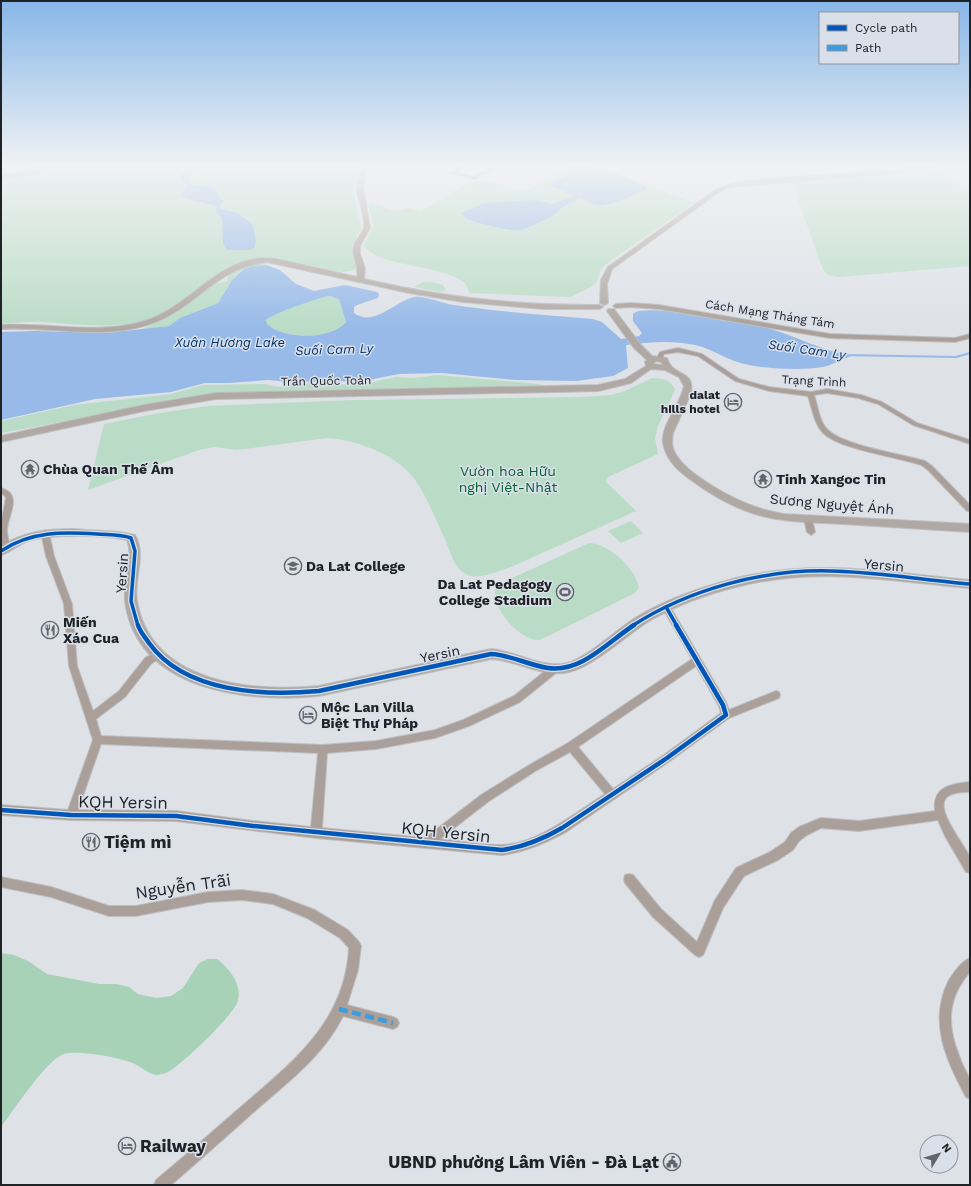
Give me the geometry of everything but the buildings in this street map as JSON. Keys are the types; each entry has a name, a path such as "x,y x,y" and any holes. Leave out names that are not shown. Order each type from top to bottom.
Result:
{"main road":[{"path":"360,279 362,268 357,254 357,246 367,228 365,219"},
{"path":"602,305 604,277 610,268 678,219"},
{"path":"1,327 36,325 94,329 142,324 156,319 170,311 217,277 236,266 256,261 277,262 464,301 556,307 602,305 612,303 613,309 637,346 654,361 659,369 666,367 667,363 654,361"},
{"name":"Trần Quốc Toản","path":"1,439 200,398 316,393 598,388 628,381 654,361"},
{"name":"Sương Nguyệt Ánh","path":"666,367 682,375 688,386 666,439 668,449 679,464 712,490 755,511 808,519 970,528"},
{"name":"Yersin","path":"4,549 30,536 45,533 117,535 131,538 135,547 131,584 131,601 137,624 158,654 175,667 208,683 245,692 279,694 319,691 491,654 502,654 516,657 534,665 553,670 568,668 582,662 645,618 666,607 727,586 779,574 810,571 845,572 970,584"}],"street":[{"name":"Cách Mạng Tháng Tám","path":"613,309 631,305 659,307 830,336 955,340 970,336"},
{"name":"Trạng Trình","path":"654,361 662,353 672,350 695,353 744,383 769,389 811,394 827,391 869,399 915,424 970,442"},
{"path":"811,394 824,430 830,436 923,463 930,468 970,509"},
{"name":"Yersin","path":"1,490 8,494 10,498 3,531 4,549"},
{"path":"808,519 811,532"},
{"path":"45,533 50,556 68,604 73,666 98,740 71,815"},
{"path":"666,607 723,705 726,714"},
{"path":"90,718 122,694 148,661 158,654"},
{"name":"KQH Yersin","path":"428,842 488,795 572,746 697,660"},
{"path":"98,740 323,749 345,749 410,740 453,728 517,699 553,670"},
{"name":"KQH Yersin","path":"1,810 71,815 176,816 316,833 428,842 502,850 517,848 550,834 612,796 667,758 726,714 776,695"},
{"path":"572,746 612,796"},
{"path":"316,833 323,749"},
{"path":"970,787 954,789 942,795 938,802 940,815 970,868"},
{"path":"629,879 657,913 699,952 719,904 740,872 774,856 789,846 795,837 803,831 821,823 830,822 859,826 940,815"},
{"name":"Nguyễn Trãi","path":"1,882 51,892 109,911 136,911 208,897 242,894 274,900 311,914 344,934 355,946 355,960 349,983 339,1010 323,1036 289,1073 161,1185"},
{"path":"970,964 956,978 948,993 944,1026 949,1050 970,1092"},
{"path":"339,1010 393,1024"}],"green space":[{"path":"1,219 360,219 361,229 352,246 356,268 352,271 343,272 279,259 253,259 226,269 170,309 149,319 110,325 38,322 1,324"},
{"path":"373,219 670,219 610,261 601,269 597,281 591,287 570,297 470,293 464,282 452,276 439,271 397,262 372,253 364,246 374,224"},
{"path":"805,219 970,219 970,266 839,277 829,275 823,270"},
{"path":"263,262 271,263 243,269 232,280 218,303 186,316 169,326 142,329 162,320 211,285 227,281 228,274 239,267"},
{"path":"423,282 432,282 443,285 446,291 440,292 414,287"},
{"path":"330,296 339,299 346,322 339,328 330,332 319,335 295,335 284,333 267,324 266,320 270,317 307,302"},
{"path":"437,375 540,384 542,388 181,400 1,433 1,421 74,405 171,394 203,385 264,384 279,387 312,383 360,385 396,377 415,378"},
{"name":"Vườn hoa Hữu nghị Việt-Nhật","path":"652,378 659,378 669,382 675,390 658,426 655,438 658,454 608,477 606,482 636,511 511,567 487,575 469,575 457,567 432,510 416,481 408,472 388,456 376,450 339,439 327,438 237,450 214,447 199,450 88,490 104,424 159,413 208,406 355,400 583,397 611,395 625,391"},
{"path":"631,521 643,533 621,543 608,531"},
{"name":"Da Lat Pedagogy College Stadium","path":"589,543 597,544 613,552 620,558 627,565 637,580 639,588 635,593 540,640 532,639 523,635 500,611 496,602 495,593 497,585"},
{"path":"1,953 14,955 28,961 47,974 99,984 116,984 129,987 138,994 156,998 171,996 183,988 199,963 208,959 217,959 226,967 234,978 239,990 239,997 233,1010 216,1030 182,1062 165,1073 154,1075 133,1063 106,1056 87,1053 64,1054 49,1065 40,1075 1,1127"}],"water":[{"path":"222,219 246,219 253,225 256,242 254,248 250,250 227,250 223,243"},
{"path":"468,219 546,219 520,230 511,230"},
{"name":"Xuân Hương Lake","path":"266,265 280,270 296,284 314,291 345,285 377,292 379,294 378,298 354,307 354,313 362,317 377,315 408,299 418,297 471,307 593,319 602,322 621,339 639,336 642,333 633,321 633,314 641,311 656,310 722,318 760,326 781,332 830,351 851,356 823,367 802,369 777,368 741,363 695,345 678,342 651,342 626,345 628,368 613,376 576,381 516,380 442,373 399,374 363,381 288,382 268,380 205,383 171,392 95,399 1,420 1,332 37,331 106,333 169,326 180,318 218,303 232,280 244,269 253,266","holes":["330,296 339,299 346,322 339,328 330,332 319,335 295,335 284,333 267,324 266,320 270,317 307,302"]}],"waterway":[{"name":"Suối Cam Ly","path":"841,355 956,357 970,353"}],"marked path":[{"path":"339,1009 393,1023"}],"cycle path":[{"path":"1,551 12,544 35,535 85,533 119,535 131,538 135,551 131,601 139,629 155,652 177,669 204,681 233,689 262,693 319,691 491,654 511,657 547,668 567,668 576,665 639,621 664,608 717,588 754,578 791,572 830,571 870,573 970,584"},
{"path":"1,810 71,815 176,816 253,826 502,850 517,848 544,838 562,828 667,758 726,715 723,705 666,607"}],"place":[{"name":"dalat hills hotel","path":"733,402"},
{"name":"Chùa Quan Thế Âm","path":"30,469"},
{"name":"Tinh Xangoc Tin","path":"763,479"},
{"name":"Da Lat College","path":"293,566"},
{"name":"Da Lat Pedagogy College Stadium","path":"565,592"},
{"name":"Miến Xáo Cua","path":"50,630"},
{"name":"Mộc Lan Villa Biệt Thự Pháp","path":"308,715"},
{"name":"Tiệm mì","path":"91,842"},
{"name":"Railway","path":"127,1146"},
{"name":"UBND phường Lâm Viên - Đà Lạt","path":"672,1162"}]}
